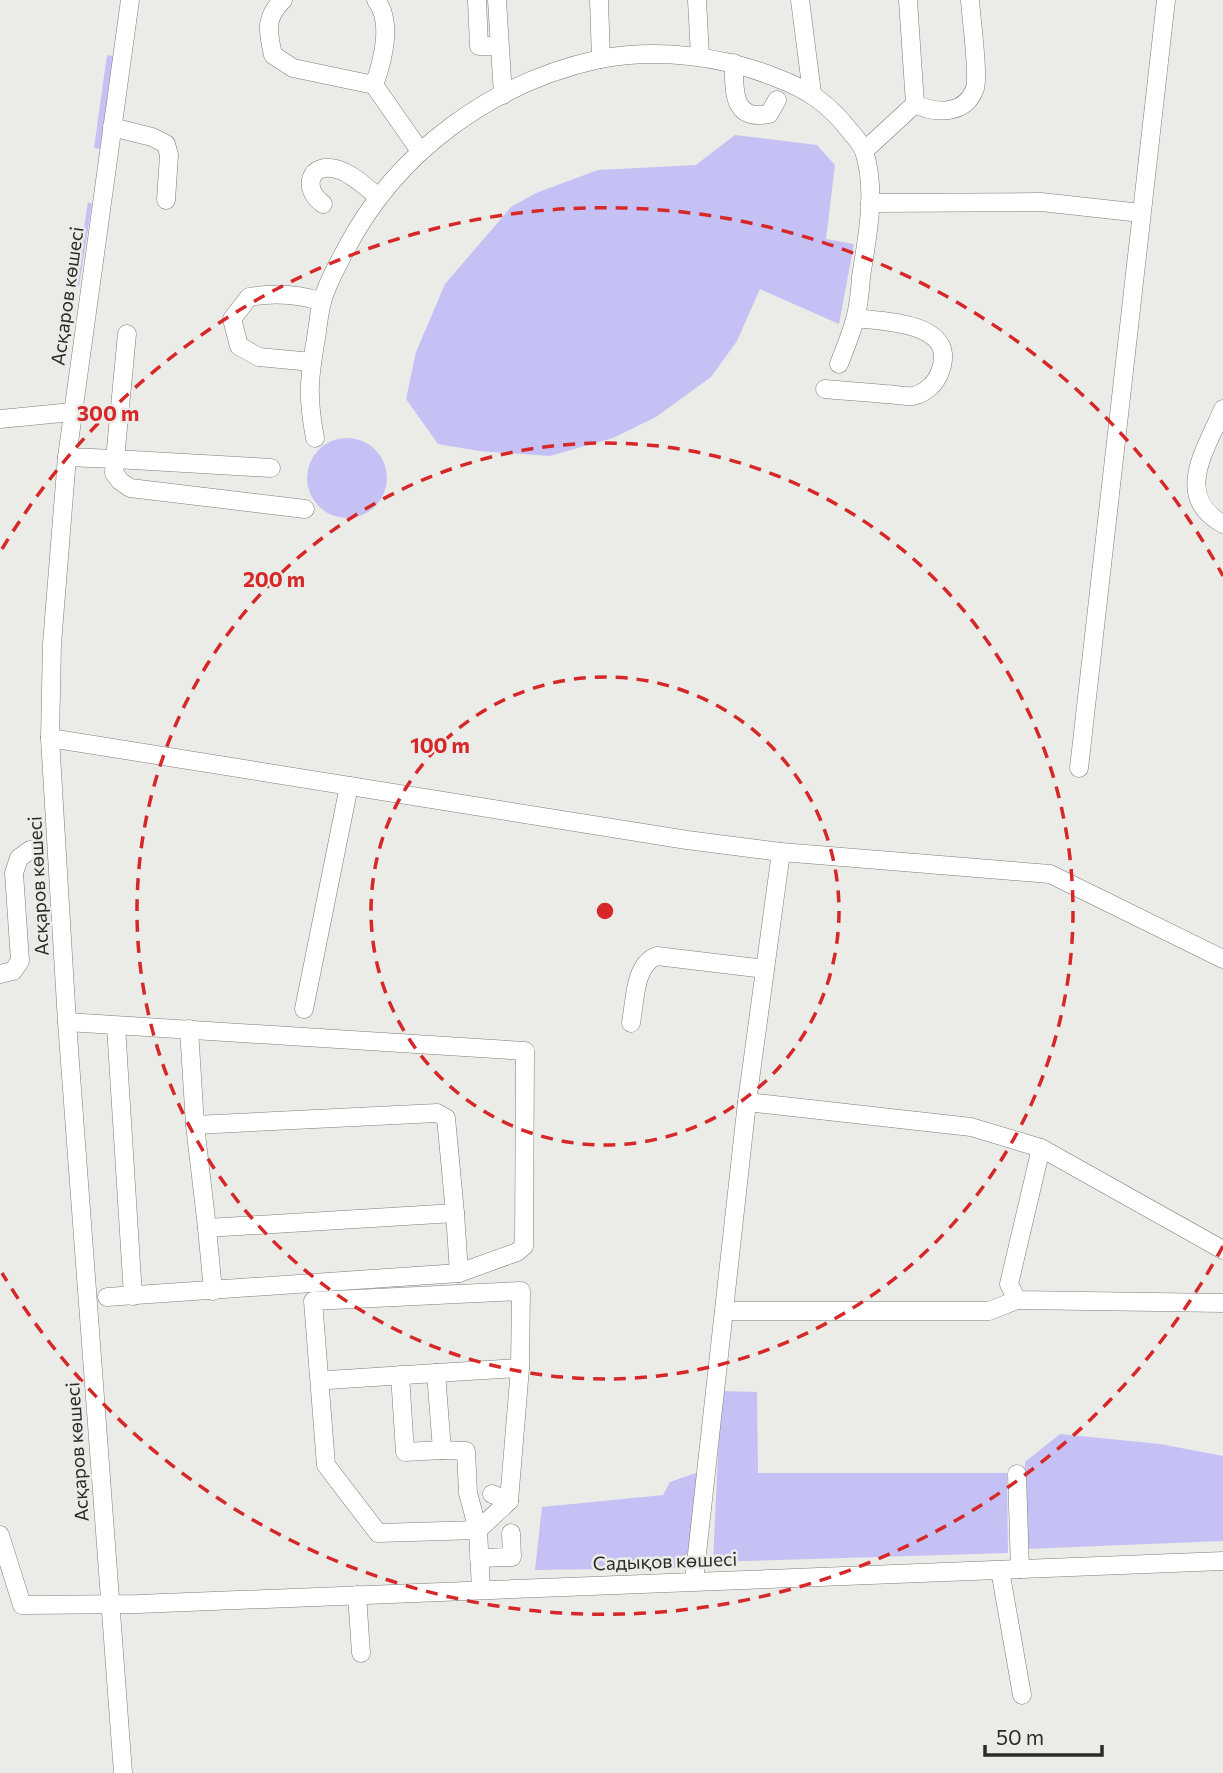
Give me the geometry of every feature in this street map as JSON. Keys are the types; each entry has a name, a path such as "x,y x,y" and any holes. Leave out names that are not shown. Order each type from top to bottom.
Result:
{"street":[{"name":"Асқаров көшесі","path":"123,1773 67,1022 50,738 52,645 67,457 130,0"},
{"path":"283,0 275,7 267,27 273,55 293,68 373,85 420,151"},
{"path":"373,85 382,64 384,49 383,9 376,0"},
{"path":"477,0 479,46 499,46"},
{"path":"497,0 503,95"},
{"path":"599,0 601,59"},
{"path":"697,0 700,56"},
{"path":"800,0 812,93"},
{"path":"908,0 915,104"},
{"path":"915,104 945,111 956,109 969,101 976,86 970,0"},
{"path":"1079,768 1166,0"},
{"path":"315,438 309,406 308,380 322,302 332,274 377,196 420,151 464,117 526,82 601,59 633,55 700,56 734,64 766,73 812,93 842,122 863,151 870,203 856,318 839,364"},
{"path":"734,64 736,102 746,113 758,116 769,114 777,100"},
{"path":"863,151 915,104"},
{"path":"112,127 152,137 166,144 169,155 166,200"},
{"path":"323,204 313,198 310,182 317,171 325,167 338,169 377,196"},
{"path":"870,203 1041,202 1141,213"},
{"path":"312,362 258,357 240,346 232,319 249,297 268,294 310,298 322,302"},
{"path":"825,389 913,396 928,389 939,376 944,361 942,347 929,332 917,326 856,318"},
{"path":"127,334 114,473 120,481 130,488 305,509"},
{"path":"1223,409 1201,460 1195,487 1198,500 1212,518 1223,524"},
{"path":"0,419 72,412"},
{"path":"67,457 271,468"},
{"path":"50,738 673,838 781,852 1050,874 1223,959"},
{"path":"304,1009 349,786"},
{"path":"0,974 13,971 20,961 14,873 19,858 30,850"},
{"path":"694,1581 747,1102 781,852"},
{"path":"631,1023 641,970 648,959 657,956 765,969"},
{"path":"67,1022 525,1051 524,1247 508,1256 459,1273 213,1292 107,1297"},
{"path":"116,1026 133,1296"},
{"path":"189,1029 195,1125 213,1292"},
{"path":"747,1102 971,1127 1041,1148 1223,1250"},
{"path":"195,1125 436,1113 446,1118 459,1273"},
{"path":"1017,1300 1009,1284 1041,1148"},
{"path":"206,1228 455,1213"},
{"path":"521,1291 516,1368 500,1493 478,1530 378,1533 364,1506 326,1465 313,1301 418,1302 521,1291"},
{"path":"724,1311 989,1311 1017,1300 1223,1303"},
{"path":"328,1380 516,1368"},
{"path":"436,1373 442,1450"},
{"path":"400,1375 405,1452 466,1451 468,1493 478,1530 481,1589"},
{"path":"1017,1474 1020,1569"},
{"path":"479,1558 512,1557 511,1533"},
{"path":"0,1535 7,1578"},
{"name":"Садықов көшесі","path":"7,1578 22,1605 109,1604 1223,1561"},
{"path":"1000,1570 1022,1695"},
{"path":"357,1595 361,1653"}],"shaded area":[{"path":"107,55 113,56 100,149 94,148"},
{"path":"735,135 817,145 835,165 826,239 854,244 839,324 760,289 737,341 711,377 656,417 613,438 550,456 479,451 438,444 406,399 416,352 445,284 511,207 536,193 598,170 696,165"},
{"path":"88,202 92,204 79,286 75,285"},
{"path":"347,438 369,445 375,450 386,470 387,478 380,500 375,506 355,517 347,518 325,511 319,506 308,486 307,478 314,456 319,450 339,439"},
{"path":"721,1391 757,1392 758,1473 1007,1473 1008,1553 713,1562"},
{"path":"1060,1434 1160,1444 1223,1456 1223,1541 1025,1549 1025,1462"},
{"path":"699,1472 693,1543 679,1568 535,1570 542,1507 663,1495 670,1482"}]}
